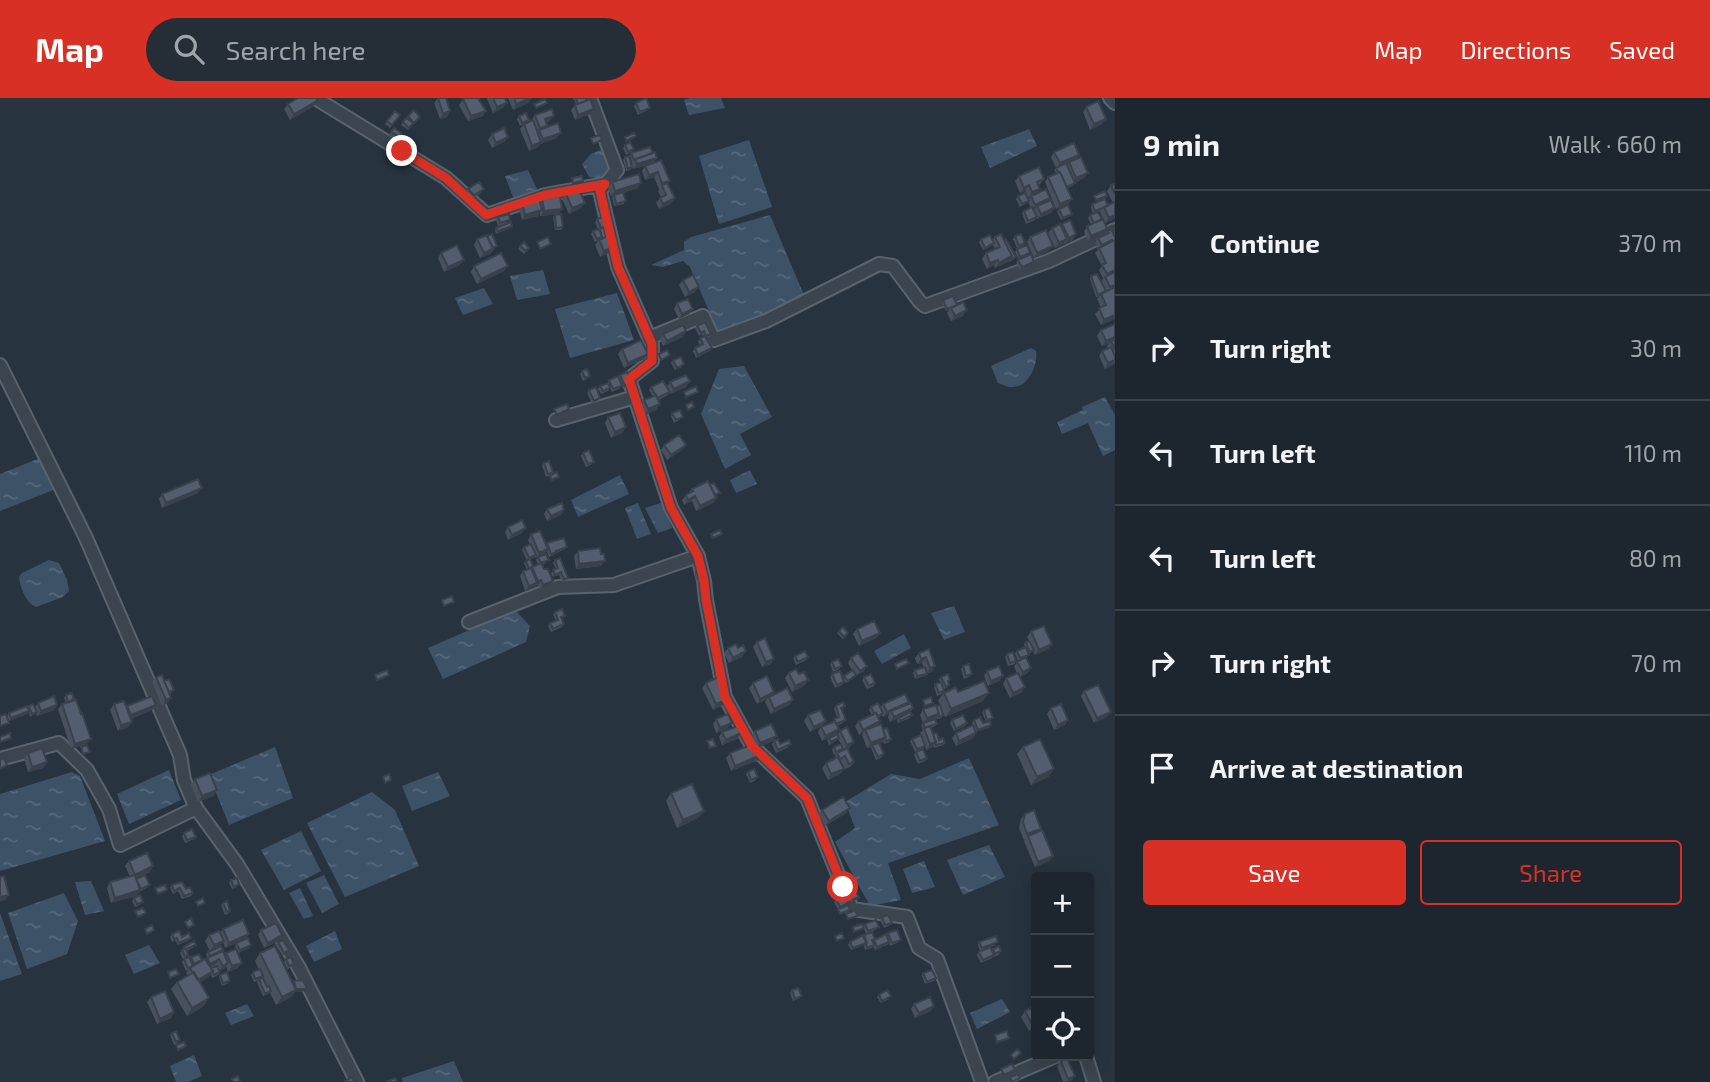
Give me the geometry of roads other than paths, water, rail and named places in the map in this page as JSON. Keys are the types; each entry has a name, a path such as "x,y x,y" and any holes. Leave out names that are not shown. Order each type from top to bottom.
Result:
{"street":[{"path":"315,98 446,178 486,215 545,195 605,184"},
{"path":"590,98 617,170 600,191 618,267 652,344 652,361 629,379 671,508 698,556 725,697 752,746 807,798 852,909 907,917 919,948 937,959 982,1082"},
{"path":"1110,98 1115,103"},
{"path":"649,338 704,316 714,340 766,321 879,264 893,266 925,306 1049,261 1115,230"},
{"path":"0,365 86,538 180,755 184,780 196,808 237,864 298,966 357,1082"},
{"path":"556,421 635,397"},
{"path":"469,622 558,587 614,586 698,556"},
{"path":"0,758 59,743 87,770 109,809 120,845 196,808"},
{"path":"995,1082 1044,1061"},
{"path":"1088,1061 1094,1082"}],"water":[{"path":"721,98 725,108 689,115 684,100"},
{"path":"1029,129 1037,146 990,168 981,147"},
{"path":"749,140 772,207 719,224 699,156"},
{"path":"603,149 612,169 601,179 589,177 582,164 591,154"},
{"path":"528,170 538,191 514,200 505,176"},
{"path":"770,215 804,295 777,312 718,332 690,267 683,261 663,267 651,265 684,250 684,242 691,237"},
{"path":"543,270 550,294 517,300 510,276"},
{"path":"484,288 493,304 463,315 455,298"},
{"path":"617,293 634,340 570,358 555,309"},
{"path":"1031,348 1036,351 1036,357 1033,370 1026,380 1016,387 998,383 991,366"},
{"path":"744,366 772,417 740,434 751,455 725,469 701,414 719,369"},
{"path":"1105,397 1115,415 1115,450 1103,456 1088,423 1062,434 1057,422"},
{"path":"40,458 56,489 0,511 0,474"},
{"path":"750,470 757,484 736,493 730,480"},
{"path":"620,475 629,494 578,517 571,500"},
{"path":"638,503 651,534 637,539 625,508"},
{"path":"661,503 672,528 658,533 645,508"},
{"path":"49,560 59,563 69,591 63,597 36,607 24,594 19,577"},
{"path":"954,606 965,632 944,640 931,613"},
{"path":"515,610 530,626 526,642 443,679 428,648"},
{"path":"904,634 911,648 882,664 874,651"},
{"path":"275,747 293,798 229,825 209,775"},
{"path":"969,758 999,825 888,863 901,900 870,906 835,842 855,828 845,802 891,774 920,779"},
{"path":"169,770 181,800 129,824 117,794"},
{"path":"72,772 80,776 105,841 0,871 0,794"},
{"path":"438,772 450,796 412,811 402,786"},
{"path":"372,792 395,810 419,866 345,897 307,823"},
{"path":"301,831 321,871 284,890 261,850"},
{"path":"989,845 1005,877 963,895 947,860"},
{"path":"924,861 935,887 912,893 903,869"},
{"path":"324,875 339,904 322,913 306,883"},
{"path":"91,881 104,911 85,915 75,882"},
{"path":"300,888 313,916 304,919 289,893"},
{"path":"64,893 78,921 67,954 27,969 8,913"},
{"path":"0,913 22,974 0,981"},
{"path":"335,931 342,949 314,962 306,946"},
{"path":"149,945 160,963 134,974 125,955"},
{"path":"1002,999 1010,1012 977,1029 970,1013"},
{"path":"247,1004 254,1016 231,1025 225,1013"},
{"path":"194,1055 202,1076 188,1082 176,1082 170,1066"},
{"path":"454,1061 463,1082 403,1082 402,1078"}]}
